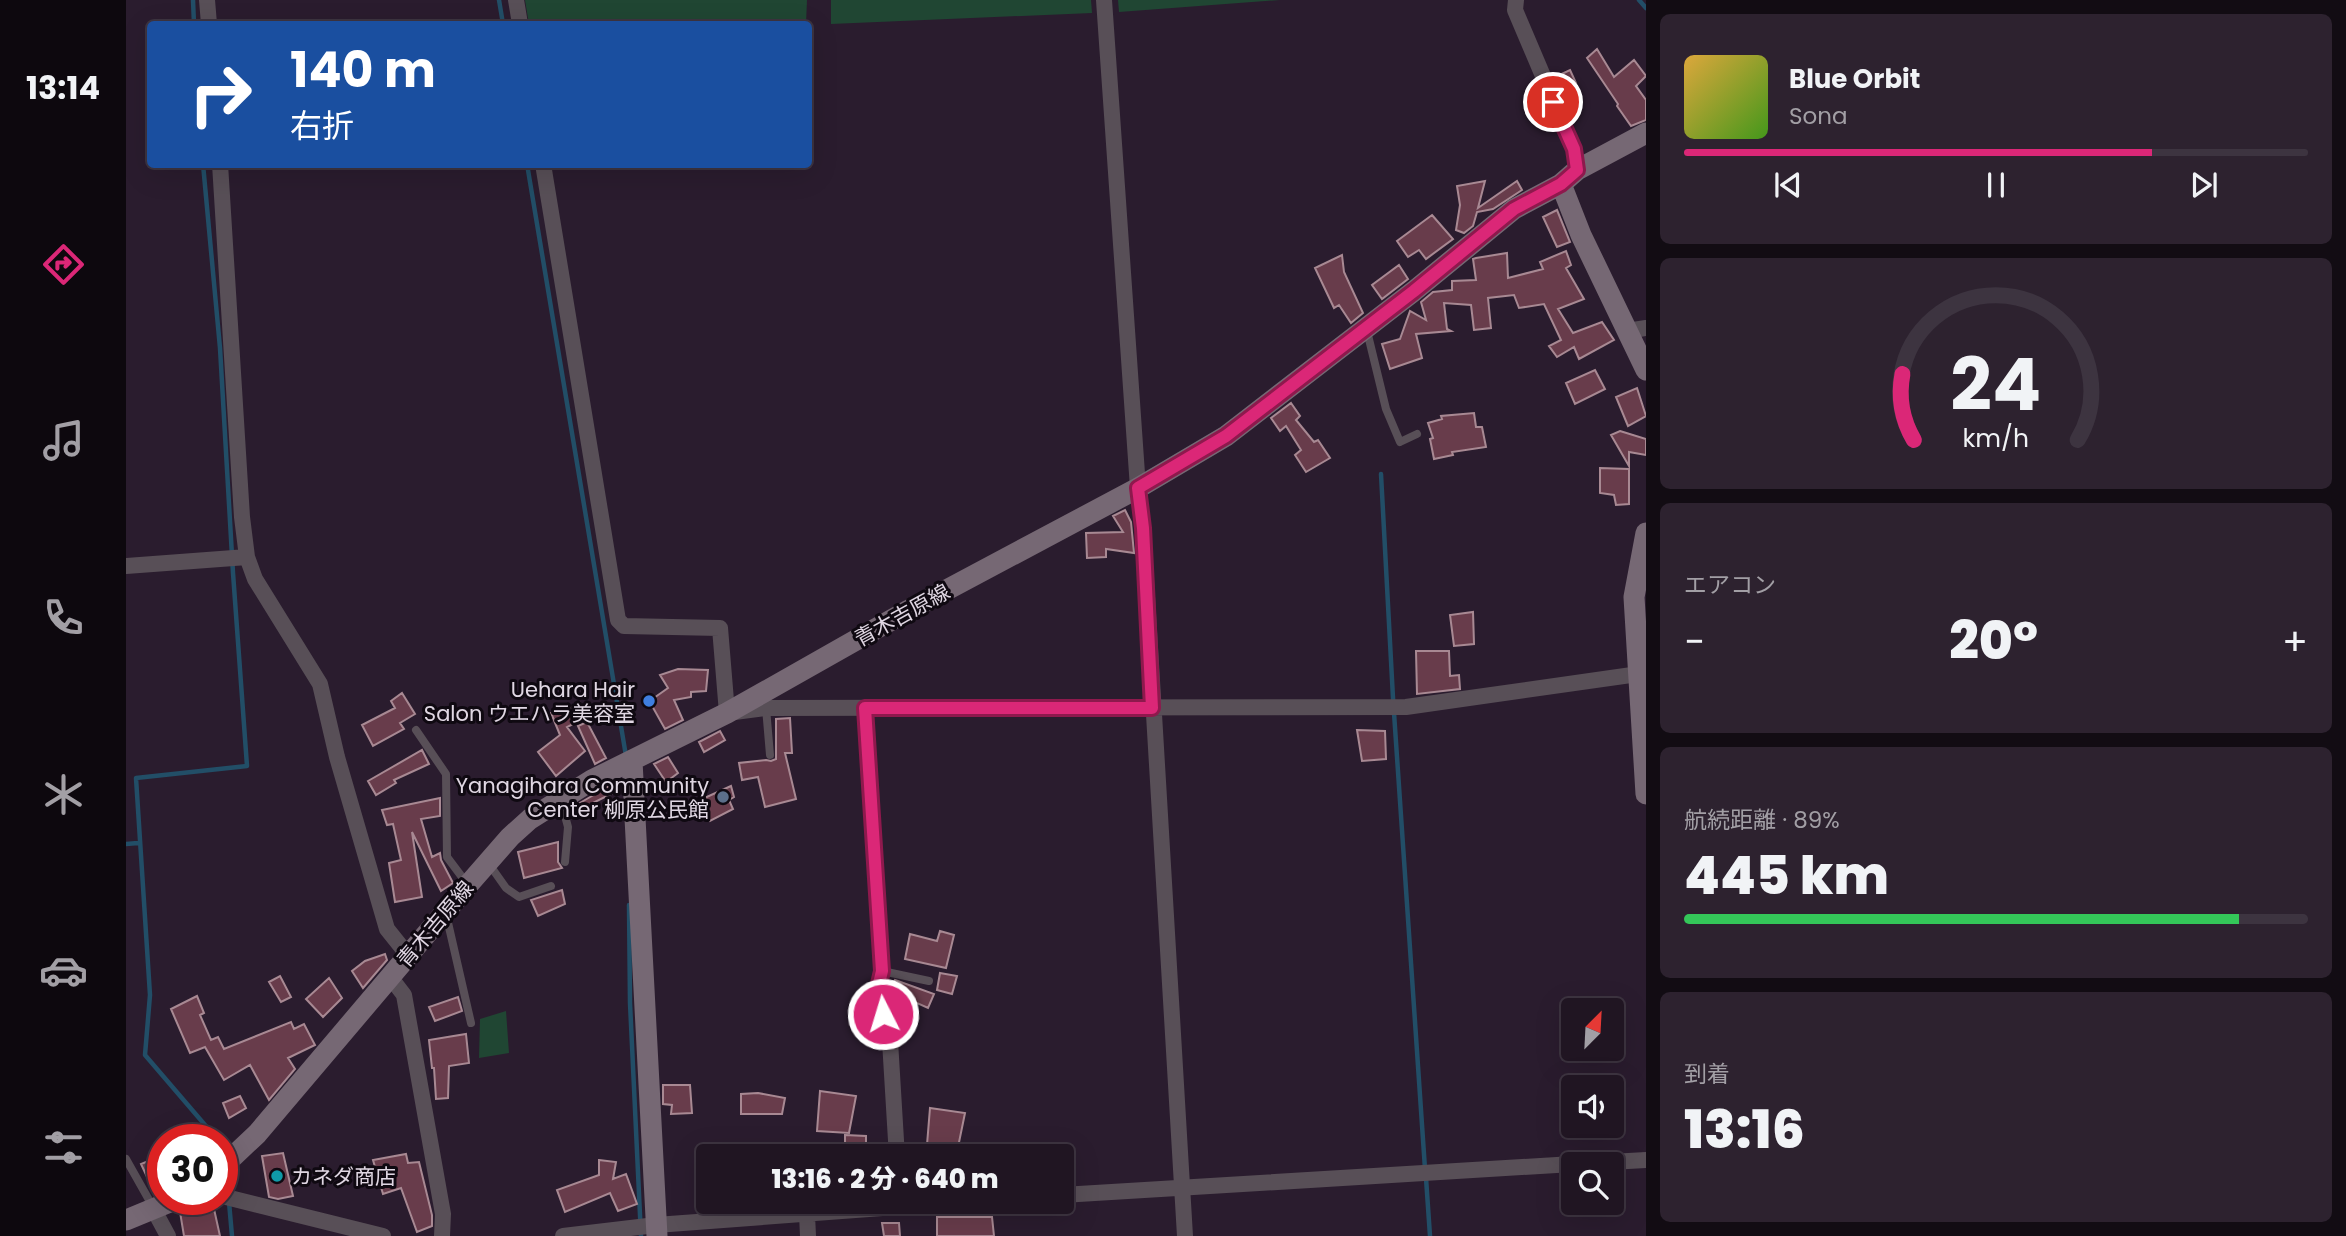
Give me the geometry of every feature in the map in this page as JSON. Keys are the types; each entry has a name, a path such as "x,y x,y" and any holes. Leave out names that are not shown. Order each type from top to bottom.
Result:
{"main road":[{"name":"青木吉原線","path":"238,1152 257,1134 391,978 407,954 530,819 592,780 727,713 909,610 1138,488 1226,436 1514,209 1646,133"},
{"path":"1569,177 1581,235 1636,330 1646,370"},
{"path":"1646,533 1634,597 1642,673 1646,794"},
{"path":"632,761 657,1231"},
{"path":"126,1220 147,1212"}],"street":[{"path":"208,0 209,21"},
{"path":"516,0 520,21"},
{"path":"1104,0 1143,528 1185,1236"},
{"path":"1516,0 1515,10 1574,149 1569,177"},
{"path":"220,168 242,517 247,557 255,579 320,684 337,757 387,929 407,954"},
{"path":"543,168 618,620 624,626 720,628 727,713 766,708 1406,707 1642,673"},
{"path":"126,566 247,557"},
{"path":"865,708 882,971 878,988 890,1041 896,1144"},
{"path":"391,978 404,995 443,1214 442,1236"},
{"path":"1624,1161 1646,1160"},
{"path":"1074,1194 1561,1165"},
{"path":"238,1200 383,1236"},
{"path":"562,1236 657,1231 767,1214"},
{"path":"806,1214 808,1236"},
{"path":"156,1215 167,1236"}],"lane":[{"path":"1366,328 1386,409 1400,442 1417,434"},
{"path":"766,708 770,755"},
{"path":"416,730 446,774 447,857 468,885"},
{"path":"561,798 568,827 565,862"},
{"path":"488,862 506,888 519,897 551,886"},
{"path":"445,911 471,1023"},
{"path":"882,971 929,981"},
{"path":"126,1159 147,1197"}],"green space":[{"path":"525,0 807,0 806,21 528,21"},
{"path":"831,0 1091,0 1092,13 831,24"},
{"path":"1118,0 1280,0 1119,12"},
{"path":"506,1011 509,1053 479,1058 480,1019"}],"building":[{"path":"1597,49 1614,77 1634,60 1646,76 1636,86 1646,100 1646,120 1631,126 1617,106 1587,58"},
{"path":"1570,70 1576,83 1561,91 1555,77"},
{"path":"1485,181 1478,208 1517,181 1522,190 1493,209 1477,212 1473,226 1464,233 1456,230 1460,205 1457,186"},
{"path":"1557,210 1570,242 1557,247 1543,217"},
{"path":"1432,215 1453,239 1426,259 1419,250 1408,257 1397,241"},
{"path":"1566,251 1571,265 1566,268 1584,299 1558,309 1573,333 1602,322 1614,340 1579,359 1574,347 1557,357 1549,346 1561,340 1544,304 1519,308 1514,295 1488,298 1491,328 1474,330 1471,305 1444,303 1447,329 1451,331 1416,334 1422,358 1390,369 1382,344 1400,339 1410,311 1426,320 1421,302 1433,292 1452,290 1452,281 1476,280 1473,259 1507,253 1508,278 1543,269 1540,262"},
{"path":"1342,255 1344,272 1363,313 1351,323 1339,305 1334,308 1315,268"},
{"path":"1399,265 1408,279 1382,299 1372,285"},
{"path":"1595,370 1605,389 1575,404 1566,383"},
{"path":"1637,388 1646,416 1628,426 1616,397"},
{"path":"1291,403 1300,416 1296,420 1314,442 1318,440 1330,458 1306,472 1295,455 1301,450 1286,426 1280,431 1271,418"},
{"path":"1474,413 1476,427 1482,427 1486,447 1452,452 1453,455 1434,459 1430,439 1433,438 1428,423 1442,419 1441,416"},
{"path":"1620,431 1646,439 1646,455 1629,452 1629,466 1611,435"},
{"path":"1600,468 1629,469 1629,504 1616,505 1614,495 1600,493"},
{"path":"1125,510 1131,522 1134,553 1106,549 1106,557 1087,558 1086,533 1123,532 1113,516"},
{"path":"1473,612 1474,644 1454,646 1450,615"},
{"path":"1416,651 1449,651 1450,676 1459,675 1460,689 1417,694"},
{"path":"678,669 708,670 706,691 691,692 691,697 674,700 683,720 665,729 651,704 644,705 668,688 660,675"},
{"path":"402,693 415,714 400,723 404,729 373,746 362,725 395,708 391,701"},
{"path":"580,703 585,718 567,727 585,751 556,776 538,752 560,735 551,713 555,711 558,714"},
{"path":"790,718 792,753 785,753 796,799 765,807 758,777 742,780 739,763 776,759 776,719"},
{"path":"587,722 606,758 595,764 578,726"},
{"path":"1357,730 1385,731 1386,759 1362,761"},
{"path":"720,731 725,740 704,752 699,742"},
{"path":"422,750 429,764 394,780 396,783 376,795 368,781"},
{"path":"668,757 678,773 666,782 654,764"},
{"path":"611,785 613,793 581,809 578,804"},
{"path":"731,786 734,797 729,800 733,809 710,821 700,800"},
{"path":"440,798 440,816 421,819 432,857 440,853 453,883 441,891 412,832 422,897 395,902 389,863 401,860 393,824 387,825 382,810"},
{"path":"558,842 558,862 562,868 524,878 518,852"},
{"path":"562,890 565,904 538,916 531,900"},
{"path":"940,931 954,935 946,968 905,959 910,934 937,941"},
{"path":"385,954 387,960 363,988 352,971 365,961"},
{"path":"940,973 957,976 952,994 937,990"},
{"path":"280,976 291,997 281,1002 269,982"},
{"path":"329,978 342,998 323,1017 306,999"},
{"path":"895,980 934,994 928,1008 890,991"},
{"path":"197,996 204,1013 200,1015 211,1040 218,1037 224,1049 291,1022 294,1029 304,1024 315,1045 288,1058 295,1069 269,1100 250,1065 224,1080 205,1047 190,1053 171,1009"},
{"path":"458,997 462,1011 435,1021 429,1007"},
{"path":"466,1034 469,1063 449,1066 448,1098 436,1099 429,1040"},
{"path":"663,1085 690,1085 692,1113 671,1114 672,1105 663,1104"},
{"path":"820,1091 856,1096 849,1133 817,1131"},
{"path":"758,1093 785,1098 782,1114 741,1114 741,1094"},
{"path":"240,1096 246,1108 229,1118 223,1103"},
{"path":"930,1108 965,1113 959,1144 927,1144"},
{"path":"845,1135 866,1136 866,1144 845,1144"},
{"name":"カネダ商店","path":"283,1153 293,1196 278,1199 269,1197 262,1156"},
{"path":"406,1154 408,1163 419,1162 432,1215 432,1226 417,1232 401,1188 383,1194 373,1160"},
{"path":"599,1160 616,1162 613,1179 626,1174 637,1204 618,1211 610,1193 565,1212 557,1190 599,1175"},
{"path":"147,1162 147,1177 141,1164"},
{"path":"180,1215 215,1215 220,1236 184,1236"},
{"path":"937,1217 992,1217 994,1236 937,1236"},
{"path":"882,1223 899,1223 900,1236 884,1236"}],"waterway":[{"path":"193,0 194,21"},
{"path":"499,0 502,21"},
{"path":"1639,0 1646,8"},
{"path":"203,168 220,348 247,766 136,778 150,995 145,1055 204,1124"},
{"path":"528,168 626,756"},
{"path":"1381,474 1393,698 1425,1169"},
{"path":"126,844 138,843"},
{"path":"629,905 630,1003 641,1236"},
{"path":"1426,1178 1430,1236"},
{"path":"230,1215 232,1236"}],"place":[{"name":"Uehara Hair Salon ウエハラ美容室","path":"649,701"},
{"name":"Yanagihara Community Center 柳原公民館","path":"723,797"},
{"name":"カネダ商店","path":"277,1176"}],"route":[{"path":"883,1014 878,988 882,971 865,708 1152,708 1143,528 1138,488 1226,436 1414,291 1514,209 1561,184 1577,170 1574,149 1553,102"}]}
